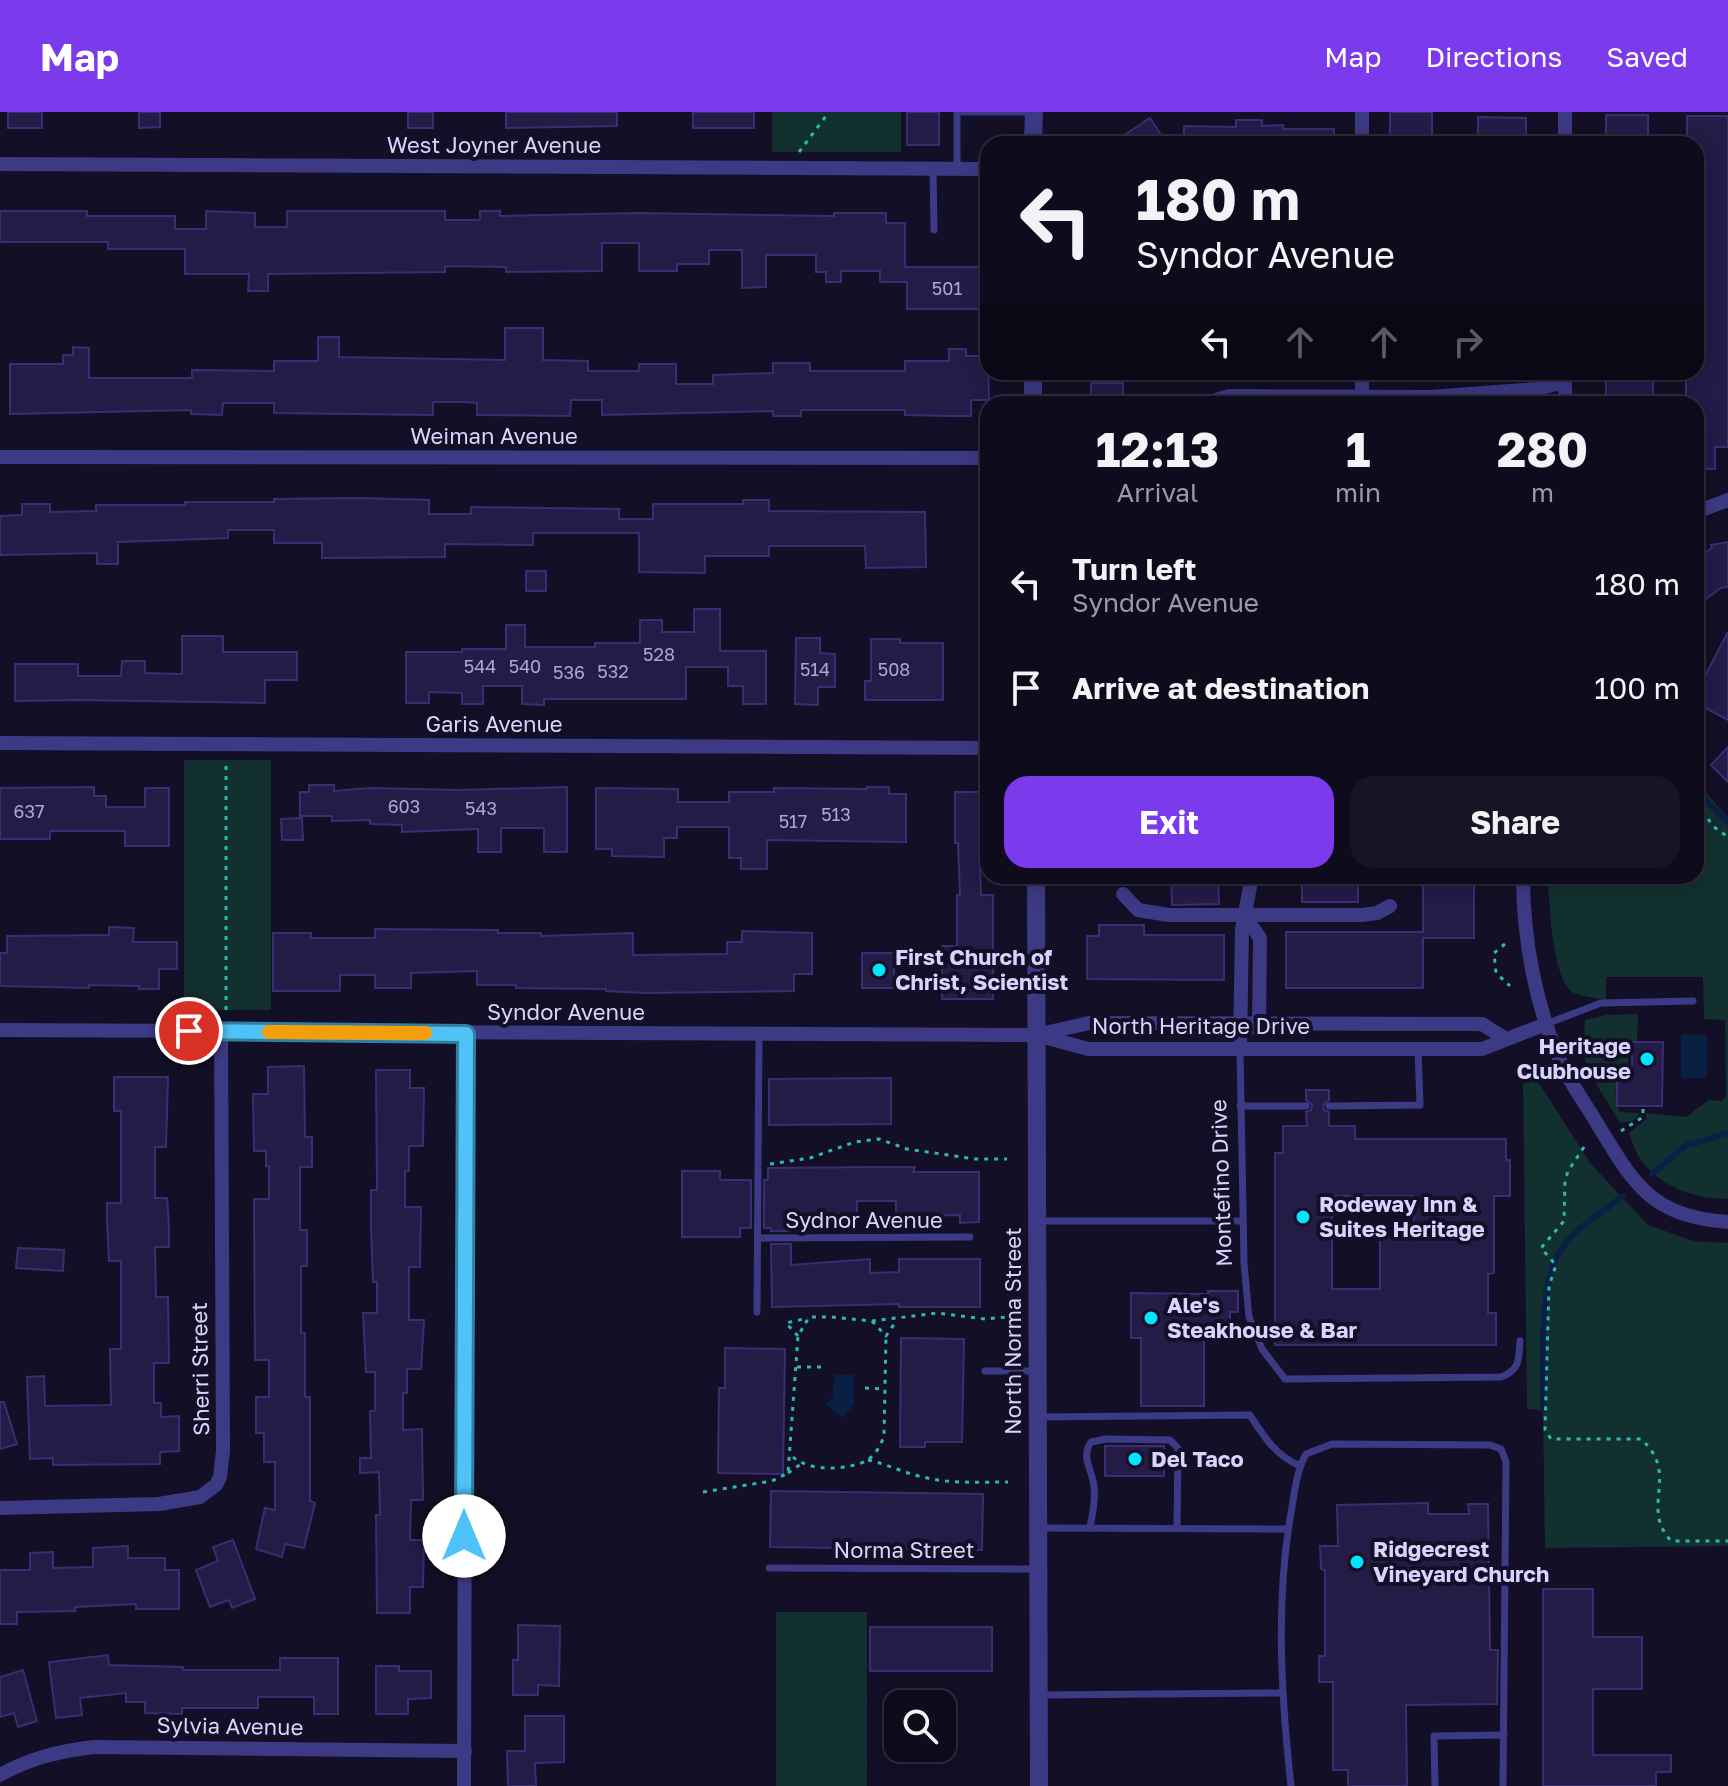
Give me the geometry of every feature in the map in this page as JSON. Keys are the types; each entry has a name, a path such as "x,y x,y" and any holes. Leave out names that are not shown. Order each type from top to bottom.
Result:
{"street":[{"path":"1033,136 1034,112"},
{"path":"1362,112 1362,136"},
{"path":"1565,112 1565,136"},
{"name":"West Joyner Avenue","path":"0,164 980,169"},
{"path":"1440,396 1537,389 1557,380"},
{"name":"Weiman Avenue","path":"0,457 980,458"},
{"path":"1704,509 1728,500"},
{"name":"Garis Avenue","path":"0,743 980,748"},
{"name":"North Norma Street","path":"1036,884 1039,1786"},
{"name":"Montefino Drive","path":"1240,1049 1242,929 1250,884"},
{"path":"1524,884 1529,952 1546,1024 1564,1069 1622,1164 1654,1199 1679,1213 1702,1220 1728,1222"},
{"path":"1123,894 1138,910 1153,913 1362,915 1377,913 1390,906"},
{"path":"1240,1049 1259,1023 1260,938 1244,915"},
{"name":"North Heritage Drive","path":"1036,1035 1089,1023 1482,1024 1506,1039"},
{"name":"North Heritage Drive","path":"1036,1035 1088,1049 1482,1049 1546,1024"},
{"name":"Syndor Avenue","path":"0,1030 1036,1035"},
{"name":"Sherri Street","path":"1,1508 159,1504 200,1497 216,1485 220,1477 223,1451 220,1401 221,1031"},
{"path":"464,1786 466,1034"},
{"name":"Sylvia Avenue","path":"0,1775 19,1764 63,1750 94,1747 465,1751"}],"lane":[{"path":"957,169 957,112 1034,112"},
{"path":"933,169 934,230"},
{"path":"1546,1024 1601,1003 1693,1001"},
{"name":"Sydnor Avenue","path":"757,1312 759,1034"},
{"name":"Montefino Drive","path":"1240,1049 1243,1221 1249,1317 1262,1349 1285,1379 1501,1377 1512,1373 1519,1364 1520,1341"},
{"path":"1329,1106 1420,1105 1418,1049"},
{"path":"1240,1106 1306,1106"},
{"path":"1037,1221 1243,1221"},
{"name":"Sydnor Avenue","path":"758,1238 970,1237"},
{"path":"985,1371 1038,1371"},
{"path":"1038,1417 1250,1415 1267,1442 1284,1459 1300,1466"},
{"path":"1090,1528 1094,1485 1086,1463 1086,1449 1091,1442 1106,1439 1170,1440 1175,1443 1180,1454 1177,1528"},
{"path":"1291,1786 1283,1693 1282,1633 1288,1529 1300,1466 1306,1454 1332,1444 1490,1445 1501,1449 1506,1462 1503,1786"},
{"path":"1036,1528 1288,1529"},
{"name":"Norma Street","path":"769,1568 1038,1569"},
{"path":"1038,1695 1283,1693"},
{"path":"1435,1786 1434,1736 1504,1735"}],"path":[{"path":"799,152 829,112"},
{"path":"226,759 226,1010"},
{"path":"1704,814 1714,827 1728,837"},
{"path":"1505,944 1494,953 1496,973 1510,986"},
{"path":"1621,1131 1643,1117 1643,1106"},
{"path":"758,1166 810,1158 855,1142 879,1139 907,1149 975,1159 1007,1159"},
{"path":"1584,1147 1565,1181 1564,1221 1541,1248 1554,1262 1549,1286 1545,1430 1551,1439 1641,1439 1651,1450 1661,1470 1656,1507 1665,1535 1671,1541 1728,1541"},
{"path":"798,1336 786,1323 809,1317 872,1321 937,1313 985,1319 1007,1317"},
{"path":"788,1473 798,1336 809,1317"},
{"path":"868,1460 880,1448 884,1436 886,1336 898,1318"},
{"path":"872,1321 886,1336"},
{"path":"797,1367 827,1367"},
{"path":"865,1388 885,1389"},
{"path":"791,1455 801,1464 839,1467 868,1460 923,1477 966,1482 1008,1482"},
{"path":"703,1492 772,1481 801,1464"}],"green space":[{"path":"772,112 901,112 901,152 772,152"},
{"path":"184,760 271,760 271,1010 184,1010"},
{"path":"1704,790 1728,818 1728,1199 1690,1194 1666,1183 1639,1157 1629,1133 1646,1119 1646,1113 1686,1117 1709,1100 1721,1101 1726,1097 1725,1020 1704,1019 1703,977 1606,977 1606,1000 1574,993 1567,986 1556,957 1548,884 1704,884"},
{"path":"1638,1014 1637,1042 1629,1043 1628,1071 1621,1072 1616,1092 1620,1112 1640,1113 1633,1121 1620,1123 1589,1072 1583,1054 1585,1020 1606,1015"},
{"path":"1537,1080 1590,1163 1648,1225 1693,1241 1728,1243 1728,1546 1545,1548 1543,1410 1527,1409 1523,1081"},
{"path":"776,1612 867,1612 867,1786 776,1786"}],"water":[{"path":"1681,1035 1707,1035 1707,1078 1681,1078"},
{"path":"834,1375 854,1375 854,1404 843,1418 826,1405 833,1396"}],"building":[{"path":"8,112 42,112 42,128 8,128"},
{"path":"139,112 160,112 160,127 139,128"},
{"path":"408,112 433,112 433,128 408,128"},
{"path":"506,112 617,112 617,126 506,128"},
{"path":"693,112 754,112 754,128 693,128"},
{"path":"907,112 939,112 939,145 907,145"},
{"path":"1390,112 1432,112 1432,136 1390,136"},
{"path":"1606,115 1648,115 1648,136 1606,136"},
{"path":"1687,116 1728,116 1728,447 1715,447 1715,469 1704,469 1704,396 1686,396 1686,380 1704,380 1704,136 1687,136"},
{"path":"1478,117 1526,118 1526,136 1478,136"},
{"path":"1150,118 1162,136 1123,136"},
{"path":"1236,120 1262,120 1262,126 1283,125 1283,129 1334,129 1334,136 1184,136 1184,126 1236,127"},
{"path":"0,211 87,211 87,216 175,216 175,229 206,229 206,211 255,213 255,227 287,227 287,211 445,211 445,220 480,220 480,211 500,211 500,216 639,213 834,216 834,213 886,213 886,223 905,223 905,267 980,267 980,309 907,309 907,282 880,282 880,271 841,271 841,282 826,282 826,272 816,272 816,255 766,255 766,287 742,288 742,250 709,250 709,264 677,264 677,271 639,271 639,243 602,243 602,271 506,272 506,267 445,266 445,272 268,274 268,291 248,291 249,274 185,274 185,249 108,249 108,242 0,242"},
{"path":"505,328 543,328 543,360 588,361 588,371 639,371 639,364 676,364 676,384 713,384 713,375 773,373 773,363 810,363 810,371 905,371 905,361 949,361 949,349 966,349 966,356 980,356 980,380 989,380 989,396 971,400 971,416 905,415 905,410 801,410 801,416 773,416 773,411 602,415 602,400 571,400 570,416 477,415 477,403 466,402 433,402 433,415 274,413 274,403 223,403 222,415 191,414 191,410 10,414 10,364 63,364 63,355 73,355 73,347 89,348 89,378 192,378 192,370 274,371 274,361 318,361 318,337 339,337 339,357 505,360"},
{"path":"1606,380 1653,380 1653,396 1606,396"},
{"path":"1091,383 1123,383 1123,396 1091,396"},
{"path":"360,498 429,500 429,514 471,514 471,507 619,509 619,519 653,519 653,504 743,504 743,500 769,500 769,511 925,512 926,567 866,568 865,546 769,546 769,556 705,556 705,573 639,572 639,533 533,533 533,545 445,544 445,557 322,558 322,543 274,543 274,530 228,530 228,538 118,542 118,564 97,564 97,553 0,555 0,516 22,515 22,504 50,504 50,512 96,511 96,505"},
{"path":"1728,542 1728,587 1721,588 1704,600 1704,554 1712,548 1711,545"},
{"path":"526,571 546,571 546,591 526,591"},
{"path":"694,609 720,609 720,651 766,651 766,704 743,704 743,686 728,686 728,667 686,667 686,699 544,699 544,705 522,704 522,686 483,686 483,704 462,704 462,693 429,692 429,703 406,703 406,652 506,649 506,625 525,625 525,647 595,647 595,643 640,643 640,620 662,620 662,632 694,632"},
{"path":"1728,632 1728,720 1704,707 1704,678"},
{"path":"182,636 223,636 223,652 297,652 297,680 265,680 265,703 15,701 15,664 78,664 78,676 121,676 122,661 145,661 145,673 182,674"},
{"path":"796,638 820,638 820,653 835,654 835,687 818,687 818,705 795,704"},
{"path":"871,639 943,643 943,700 865,700 865,681 871,681"},
{"path":"1728,747 1728,782 1711,765"},
{"path":"309,785 334,785 334,791 567,787 567,852 544,852 544,828 501,828 501,852 478,852 478,829 402,832 402,825 370,824 370,820 332,821 332,816 300,816 300,792 309,792"},
{"path":"94,787 94,796 106,796 106,807 145,807 145,788 169,788 169,846 125,846 125,831 50,831 50,839 0,839 0,788"},
{"path":"889,787 889,794 906,794 906,842 767,840 767,869 741,869 741,858 729,858 729,827 677,827 677,838 664,838 664,857 612,856 612,849 596,849 596,788 678,789 678,802 729,802 729,792"},
{"path":"955,792 980,792 981,895 993,895 993,999 942,999 942,946 957,946 957,895 960,895 958,843 955,843"},
{"path":"302,818 303,840 282,840 281,819"},
{"path":"1171,884 1218,884 1219,904 1172,905"},
{"path":"1302,884 1358,884 1358,902 1302,902"},
{"path":"1423,884 1474,884 1474,938 1423,938 1423,988 1286,988 1286,932 1423,932"},
{"path":"1099,925 1144,925 1144,935 1224,935 1224,980 1087,979 1087,936 1099,936"},
{"path":"109,927 134,928 133,942 177,942 177,969 159,969 159,989 89,985 89,988 0,986 0,953 7,953 7,936 109,935"},
{"path":"375,929 498,930 498,933 541,933 541,936 633,933 633,955 727,954 727,942 742,942 742,931 812,933 812,974 794,974 794,991 644,993 606,989 516,988 516,985 477,985 477,971 411,973 411,988 375,988 375,975 340,975 340,991 273,991 273,933 311,933 311,938 375,938"},
{"path":"862,953 894,953 894,988 862,988"},
{"name":"Heritage Clubhouse","path":"1632,1042 1663,1042 1662,1106 1617,1106 1617,1076 1632,1076"},
{"path":"304,1066 305,1137 312,1137 312,1167 300,1167 300,1230 307,1230 307,1266 301,1266 301,1333 305,1333 305,1397 310,1397 310,1501 315,1503 304,1548 285,1544 282,1557 256,1549 265,1508 275,1510 275,1462 264,1462 264,1433 256,1433 256,1397 269,1397 269,1360 255,1360 254,1199 269,1199 269,1166 266,1166 266,1151 254,1151 253,1094 268,1094 268,1067"},
{"path":"376,1070 410,1070 410,1088 424,1088 423,1146 409,1146 409,1171 405,1171 405,1207 421,1207 420,1267 409,1267 409,1320 424,1320 421,1369 407,1369 407,1393 403,1393 403,1430 422,1429 423,1500 411,1500 410,1540 424,1540 423,1587 410,1587 410,1613 377,1613 379,1472 360,1473 360,1458 371,1458 370,1411 375,1411 375,1372 366,1372 363,1313 377,1313 371,1228 371,1190 377,1190"},
{"path":"114,1077 168,1077 166,1147 155,1147 155,1198 167,1198 169,1247 155,1247 156,1297 168,1297 169,1363 154,1363 154,1403 161,1403 161,1417 179,1416 179,1451 160,1452 160,1464 53,1465 53,1458 30,1459 27,1377 44,1376 45,1406 111,1405 110,1349 121,1349 121,1261 109,1261 107,1220 107,1203 121,1203 121,1111 114,1111"},
{"path":"891,1078 891,1124 769,1125 769,1079"},
{"name":"Rodeway Inn & Suites Heritage","path":"1306,1090 1329,1090 1329,1100 1323,1105 1324,1110 1329,1112 1329,1126 1355,1126 1355,1139 1506,1139 1506,1160 1510,1160 1510,1196 1494,1196 1494,1273 1488,1274 1488,1313 1496,1313 1496,1345 1275,1345 1275,1153 1283,1153 1283,1126 1307,1126 1306,1112 1311,1110 1312,1105 1306,1100","holes":["1332,1196 1414,1196 1414,1231 1380,1231 1380,1289 1332,1289"]},
{"path":"915,1167 913,1172 979,1172 979,1222 960,1223 960,1215 896,1216 896,1201 857,1201 857,1219 839,1219 839,1225 796,1225 791,1231 764,1228 764,1180 768,1180 768,1168"},
{"path":"682,1171 720,1171 720,1180 751,1180 751,1228 740,1228 740,1237 682,1237"},
{"path":"771,1244 791,1244 791,1265 870,1259 870,1273 899,1272 899,1259 980,1259 980,1307 899,1307 899,1304 772,1307"},
{"path":"18,1248 64,1250 63,1271 16,1268"},
{"path":"1208,1291 1238,1291 1238,1312 1230,1312 1230,1339 1204,1338 1204,1406 1141,1406 1141,1338 1131,1338 1131,1293 1209,1294"},
{"path":"901,1338 964,1339 962,1442 925,1442 925,1447 900,1447"},
{"path":"725,1348 785,1349 783,1474 718,1473 719,1388 725,1388"},
{"path":"0,1402 4,1402 17,1444 0,1449"},
{"name":"Del Taco","path":"1105,1446 1164,1446 1164,1476 1105,1476"},
{"path":"771,1491 983,1494 982,1550 770,1547"},
{"path":"1428,1503 1428,1514 1469,1514 1468,1504 1488,1504 1490,1650 1498,1650 1497,1704 1406,1705 1407,1786 1348,1786 1348,1770 1333,1770 1333,1682 1319,1682 1319,1656 1325,1656 1325,1570 1321,1569 1320,1546 1338,1546 1337,1505"},
{"path":"233,1540 255,1599 232,1608 229,1600 210,1607 196,1570 218,1561 213,1547"},
{"path":"128,1546 128,1558 165,1558 165,1570 179,1570 179,1609 136,1609 136,1604 75,1607 75,1611 17,1612 17,1624 0,1624 0,1570 30,1570 30,1553 53,1552 53,1568 93,1567 93,1548"},
{"path":"1543,1589 1593,1589 1593,1637 1642,1637 1642,1689 1593,1689 1593,1755 1671,1755 1671,1772 1656,1772 1656,1786 1543,1786"},
{"path":"518,1625 560,1626 559,1686 538,1685 538,1695 513,1695 513,1660 518,1660"},
{"path":"870,1627 992,1627 992,1671 870,1671"},
{"path":"108,1655 109,1665 183,1667 183,1670 280,1670 280,1658 338,1658 338,1714 314,1714 314,1697 258,1697 258,1708 182,1708 182,1714 145,1713 145,1702 126,1702 126,1693 80,1698 82,1715 56,1718 49,1662"},
{"path":"376,1666 399,1666 399,1671 431,1671 431,1698 408,1699 408,1714 376,1714"},
{"path":"23,1670 37,1721 18,1727 14,1713 0,1717 0,1677"},
{"path":"525,1716 564,1716 564,1762 535,1763 536,1786 508,1786 507,1751 525,1751"}],"waterway":[{"path":"1704,798 1728,823"},
{"path":"1652,1174 1685,1146 1728,1133"},
{"path":"1543,1409 1543,1329 1552,1269 1558,1254 1571,1237 1623,1196"}],"slow traffic":[{"path":"269,1032 425,1033"}],"place":[{"name":"First Church of Christ, Scientist","path":"879,970"},
{"name":"Heritage Clubhouse","path":"1647,1059"},
{"name":"Rodeway Inn & Suites Heritage","path":"1303,1217"},
{"name":"Ale's Steakhouse & Bar","path":"1151,1318"},
{"name":"Del Taco","path":"1135,1459"},
{"name":"Ridgecrest Vineyard Church","path":"1357,1562"}],"route":[{"path":"189,1031 466,1034 464,1536"}]}
